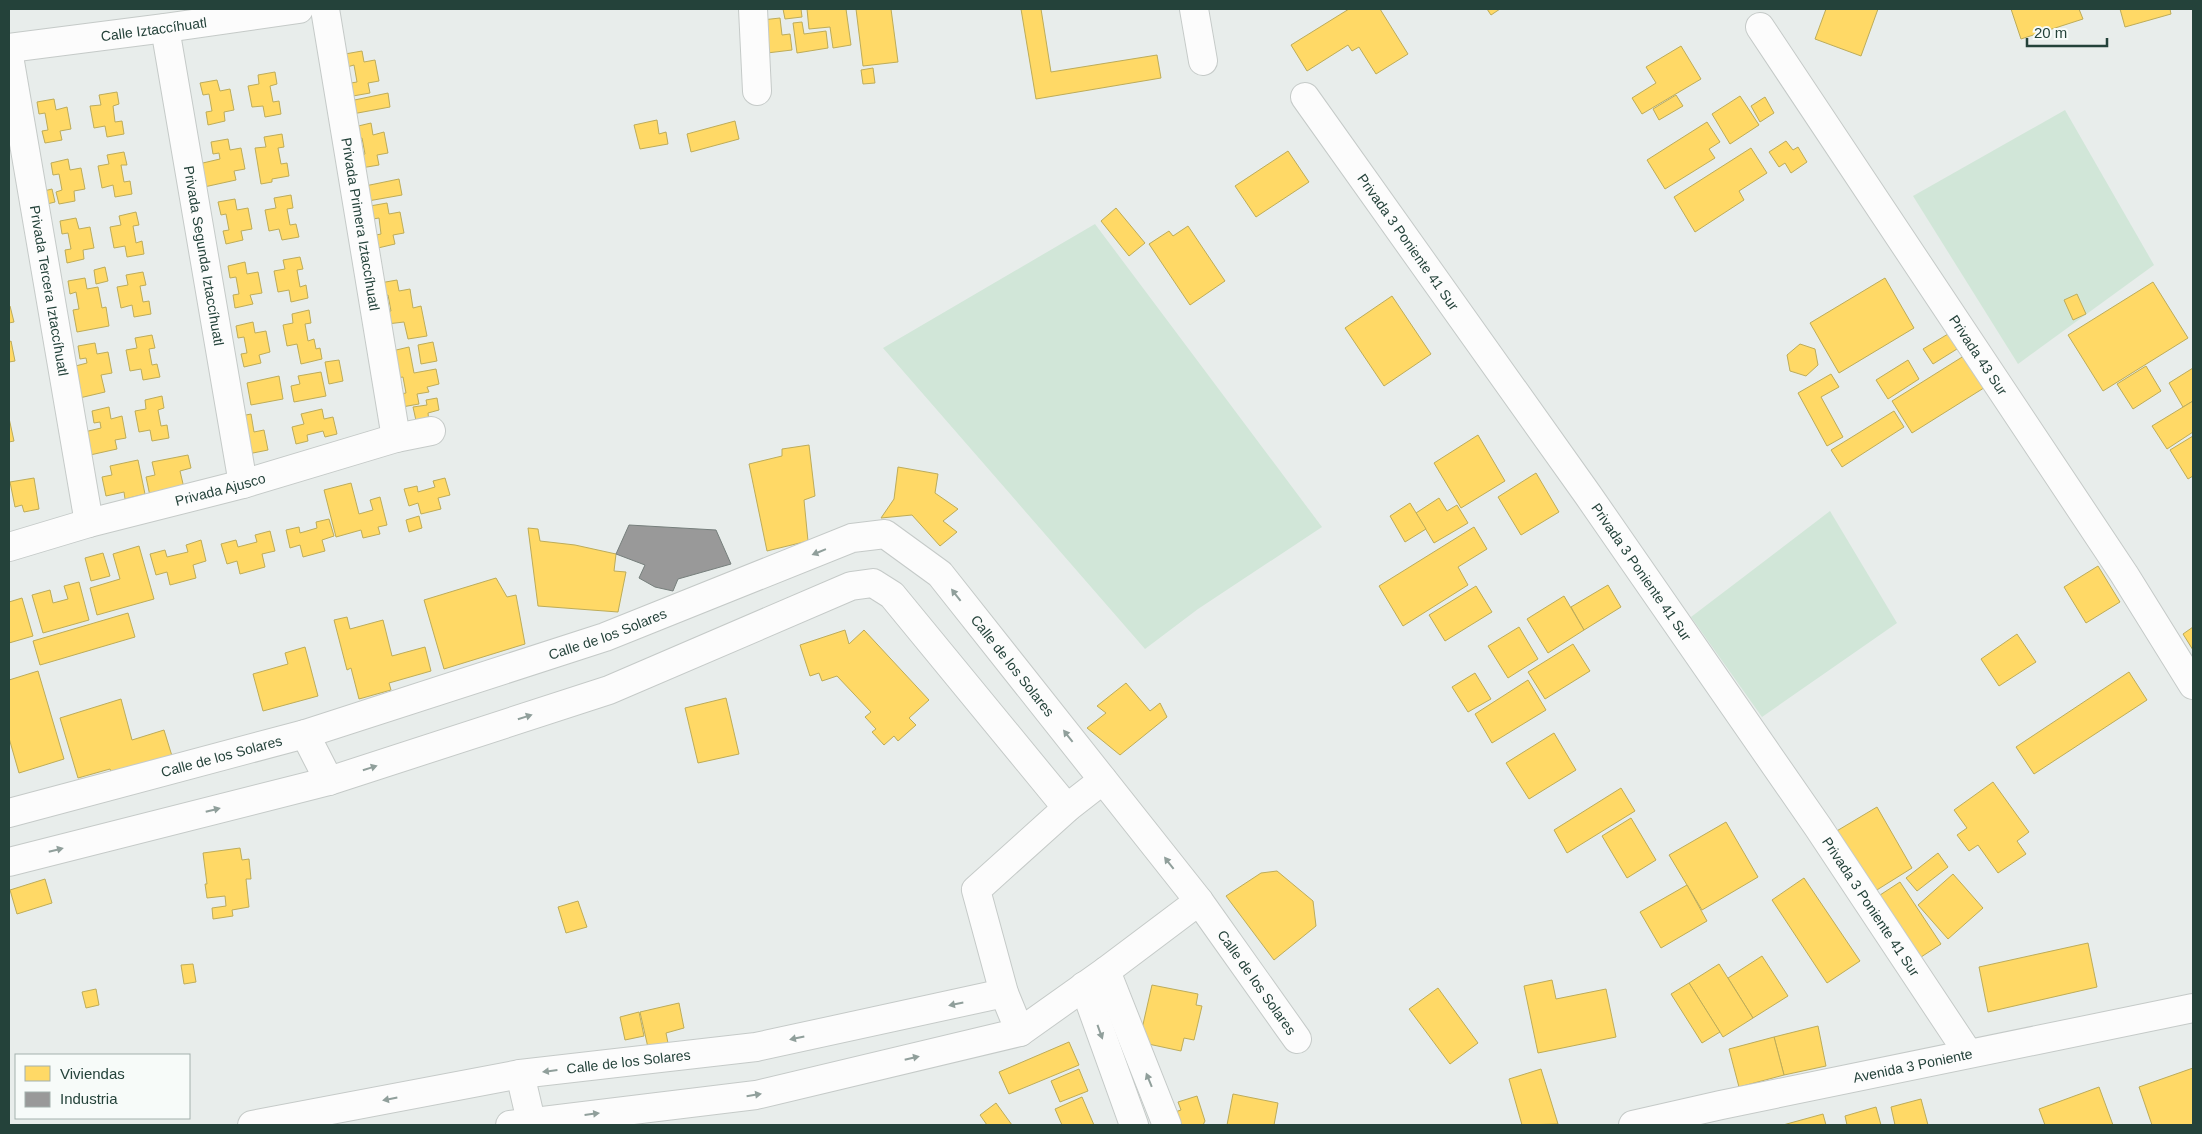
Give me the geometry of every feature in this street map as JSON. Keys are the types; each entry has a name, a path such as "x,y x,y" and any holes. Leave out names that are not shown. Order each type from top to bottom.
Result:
{"street":[{"name":"Calle Iztaccíhuatl","path":"9,48 300,9"},
{"name":"Privada Primera Iztaccíhuatl","path":"325,9 396,438"},
{"path":"753,9 757,91"},
{"path":"1194,9 1203,61"},
{"name":"Privada 43 Sur","path":"1760,27 2124,574 2193,685"},
{"name":"Privada Segunda Iztaccíhuatl","path":"165,28 243,484"},
{"name":"Privada Tercera Iztaccíhuatl","path":"9,56 89,523"},
{"name":"Privada 3 Poniente 41 Sur","path":"1305,97 1644,576 1818,827 1968,1054"},
{"name":"Privada Ajusco","path":"9,547 89,523 243,484 396,438 431,431"},
{"name":"Calle de los Solares","path":"9,813 305,734 605,638 852,538 885,534 940,574 1199,901 1297,1039"},
{"path":"9,862 329,781 609,690 851,586 873,583 892,595 1067,808"},
{"path":"305,734 329,781"},
{"path":"1020,1032 1004,993 976,890 1067,808 1103,780"},
{"path":"520,1074 520,1123 756,1095 1020,1032 1106,971 1199,901"},
{"path":"1106,971 1167,1125"},
{"path":"1084,986 1134,1125"},
{"name":"Calle de los Solares","path":"252,1125 520,1074 756,1047 1004,993"},
{"name":"Avenida 3 Poniente","path":"1633,1125 1720,1115 1968,1054 2193,1008"}],"green space":[{"path":"2065,110 2154,265 2018,364 1913,196"},
{"path":"1095,224 1322,527 1198,609 1145,649 883,348"},
{"path":"1830,511 1897,623 1762,717 1691,617"}],"building: Viviendas":[{"path":"783,9 801,9 802,17 785,19"},
{"path":"807,9 846,9 851,45 833,48 830,27 809,29"},
{"path":"856,9 891,9 898,62 863,66"},
{"path":"1021,9 1041,9 1051,72 1157,55 1161,78 1036,99"},
{"path":"1349,9 1380,9 1408,54 1376,74 1359,47 1352,51 1348,45 1307,71 1291,45"},
{"path":"1487,9 1500,9 1491,15"},
{"path":"1826,9 1878,9 1861,56 1815,39"},
{"path":"2011,9 2079,9 2083,19 2021,39"},
{"path":"2120,9 2170,9 2171,14 2125,27"},
{"path":"780,18 782,35 790,34 792,50 767,53 762,20"},
{"path":"802,22 804,34 826,31 828,48 797,53 793,23"},
{"path":"1681,46 1701,79 1642,114 1632,98 1656,83 1646,67"},
{"path":"362,51 364,62 375,60 379,81 368,83 370,93 353,96 351,83 357,82 354,65 347,67 345,54"},
{"path":"873,68 875,83 863,84 861,70"},
{"path":"275,72 277,84 270,86 273,102 279,101 281,114 265,117 263,106 252,107 248,86 259,84 258,75"},
{"path":"217,80 220,91 230,89 234,110 224,112 225,121 208,125 206,112 212,111 209,94 203,95 200,83"},
{"path":"117,92 119,104 113,106 115,122 122,121 124,134 107,137 105,126 94,128 90,106 101,105 99,95"},
{"path":"388,93 390,107 347,115 345,102"},
{"path":"1676,95 1683,106 1659,120 1653,109"},
{"path":"1740,96 1759,125 1730,144 1712,114"},
{"path":"1765,97 1774,113 1760,122 1751,106"},
{"path":"54,99 56,110 67,107 71,129 60,131 62,140 45,143 42,131 48,130 45,113 39,114 37,102"},
{"path":"657,120 659,134 666,132 668,144 640,149 634,125"},
{"path":"735,121 739,139 691,152 687,134"},
{"path":"1707,122 1720,142 1709,149 1715,158 1665,189 1647,160"},
{"path":"371,123 373,135 384,132 388,153 377,155 379,165 361,168 359,156 365,154 362,138 356,139 354,127"},
{"path":"282,134 284,147 278,148 281,164 287,163 289,176 272,179 272,182 261,184 255,148 266,147 264,137"},
{"path":"228,139 230,150 241,148 245,169 234,171 236,180 195,189 190,166 220,159 219,153 213,154 211,142"},
{"path":"1786,141 1793,150 1798,147 1807,162 1791,173 1785,163 1779,167 1769,152"},
{"path":"1751,148 1767,173 1739,191 1744,200 1695,232 1674,197"},
{"path":"1288,151 1309,182 1256,217 1235,186"},
{"path":"124,152 127,165 121,165 124,182 130,181 132,194 115,197 113,185 102,188 98,166 109,164 107,155"},
{"path":"68,159 70,170 81,168 85,189 74,191 75,201 59,204 56,192 62,190 59,174 53,175 51,163"},
{"path":"399,179 402,195 368,201 365,186"},
{"path":"52,189 55,202 39,206 36,193"},
{"path":"291,195 293,208 287,209 290,225 296,224 299,237 282,240 279,229 269,231 265,210 276,208 274,198"},
{"path":"235,199 237,210 248,208 252,229 241,231 243,240 226,244 223,231 229,230 226,214 221,215 218,202"},
{"path":"387,203 389,214 400,212 404,233 393,235 395,244 378,248 376,235 381,234 379,218 373,219 370,206"},
{"path":"1116,208 1145,243 1129,256 1101,221"},
{"path":"136,212 139,225 133,226 136,243 142,241 144,254 127,257 125,246 114,248 110,227 121,225 119,216"},
{"path":"76,218 79,229 90,227 94,248 83,250 84,259 67,263 65,250 71,249 68,233 62,234 60,221"},
{"path":"1188,226 1225,281 1190,305 1149,244 1169,231 1173,236"},
{"path":"300,257 303,269 297,270 300,287 306,285 308,298 291,302 289,290 278,292 274,271 285,269 283,260"},
{"path":"245,262 247,274 258,272 262,293 250,295 253,304 235,308 233,295 239,294 236,277 230,278 228,266"},
{"path":"105,267 108,281 96,284 94,270"},
{"path":"143,272 146,285 140,286 143,302 149,301 151,314 134,317 132,305 121,308 117,287 128,285 126,275"},
{"path":"85,278 87,289 98,287 102,308 106,307 109,326 77,332 73,310 79,309 76,292 70,294 68,281"},
{"path":"1885,278 1914,328 1839,373 1810,323"},
{"path":"397,280 399,291 410,289 413,308 421,306 427,336 408,339 404,322 387,324 385,312 391,311 388,295 382,296 380,283"},
{"path":"2153,282 2188,338 2103,391 2068,335"},
{"path":"2077,294 2086,314 2073,320 2064,300"},
{"path":"1392,296 1431,354 1384,386 1345,328"},
{"path":"9,306 14,322 9,323"},
{"path":"309,310 311,323 305,324 308,341 314,339 316,349 320,348 322,359 301,364 297,344 287,346 283,325 293,323 292,314"},
{"path":"253,322 255,333 266,331 270,352 259,355 261,363 244,367 241,354 247,353 244,337 238,338 236,326"},
{"path":"1948,334 1957,349 1933,364 1923,349"},
{"path":"152,335 155,348 149,349 152,365 157,364 160,377 143,380 141,369 130,371 126,350 137,348 135,338"},
{"path":"11,341 15,361 9,362 9,342"},
{"path":"433,342 437,361 421,364 418,345"},
{"path":"95,343 97,354 108,352 112,373 101,375 105,392 71,400 64,369 87,363 86,358 80,359 78,346"},
{"path":"1800,344 1815,349 1818,365 1806,376 1790,371 1787,355"},
{"path":"409,347 414,373 436,369 439,384 427,387 429,392 417,394 419,404 402,407 400,394 406,393 403,377 397,378 392,351"},
{"path":"1967,354 1987,386 1912,433 1892,401"},
{"path":"339,360 343,381 329,384 325,362"},
{"path":"1908,360 1919,379 1888,399 1876,380"},
{"path":"2146,366 2161,391 2133,409 2117,384"},
{"path":"2193,368 2193,401 2183,407 2169,383"},
{"path":"321,372 326,396 294,402 291,386 300,384 298,376"},
{"path":"1831,374 1839,387 1821,397 1843,437 1827,446 1798,393"},
{"path":"279,376 283,399 251,405 247,383"},
{"path":"162,396 164,408 158,410 161,426 167,425 169,438 152,441 150,430 139,432 135,411 146,409 145,400"},
{"path":"437,398 439,410 428,413 429,423 417,425 413,407 427,405 426,400"},
{"path":"2193,401 2193,432 2167,449 2152,426"},
{"path":"109,407 111,419 122,416 126,438 115,440 117,449 81,457 76,434 101,428 100,422 94,423 92,411"},
{"path":"322,409 324,419 333,417 337,434 325,437 323,431 307,435 308,441 296,444 292,427 304,424 301,414"},
{"path":"1894,411 1904,427 1842,467 1831,450"},
{"path":"251,414 254,432 264,430 268,450 248,454 236,417"},
{"path":"9,418 14,441 9,442"},
{"path":"1478,435 1505,481 1461,508 1434,463"},
{"path":"2193,436 2193,476 2188,479 2170,450"},
{"path":"809,445 815,496 804,500 808,541 767,551 749,464 782,456 782,449"},
{"path":"188,455 191,468 180,471 184,488 150,496 146,477 155,475 152,462"},
{"path":"138,460 145,494 125,499 124,492 106,496 102,477 112,475 110,466"},
{"path":"898,467 938,474 935,493 958,509 943,521 957,532 940,546 912,515 881,518 894,499"},
{"path":"1536,473 1559,512 1521,535 1498,497"},
{"path":"34,478 39,509 24,512 22,505 15,507 10,482"},
{"path":"445,478 450,495 438,498 441,509 421,514 418,503 409,506 404,489 417,486 418,492 435,487 433,481"},
{"path":"351,483 359,514 373,510 370,500 380,497 387,525 378,527 380,534 363,538 361,530 336,537 324,490"},
{"path":"1439,498 1447,511 1457,505 1468,523 1434,543 1416,513"},
{"path":"1410,503 1426,529 1405,542 1390,516"},
{"path":"419,516 422,528 409,532 406,520"},
{"path":"329,519 334,536 322,540 325,551 303,557 300,545 290,548 286,530 299,527 300,533 317,528 316,522"},
{"path":"1474,527 1487,549 1458,567 1468,585 1403,626 1379,586"},
{"path":"528,528 538,529 540,541 575,545 616,554 614,571 626,572 618,612 538,606"},
{"path":"270,531 275,551 262,554 265,567 240,574 237,561 227,564 221,544 236,540 238,547 257,542 255,535"},
{"path":"201,540 206,561 193,565 196,578 170,585 167,572 156,575 150,554 165,550 167,557 188,552 186,545"},
{"path":"139,546 154,599 97,615 90,588 120,579 113,554"},
{"path":"103,553 110,576 91,581 85,558"},
{"path":"2098,566 2120,602 2086,623 2064,587"},
{"path":"496,578 507,597 516,595 525,644 444,669 424,600"},
{"path":"79,582 89,620 43,633 32,595 50,590 53,603 68,599 64,586"},
{"path":"1608,585 1621,607 1584,630 1571,607"},
{"path":"1476,586 1492,612 1445,641 1429,615"},
{"path":"1564,596 1584,630 1548,653 1527,619"},
{"path":"22,598 33,636 9,643 9,602"},
{"path":"128,613 135,637 40,665 33,641"},
{"path":"347,617 350,629 383,620 392,656 425,647 431,671 389,683 391,690 359,699 351,668 347,670 334,620"},
{"path":"1519,627 1538,659 1508,678 1488,646"},
{"path":"2193,627 2193,650 2183,634"},
{"path":"845,630 849,644 864,630 929,700 909,718 916,725 898,741 894,736 884,745 872,732 876,729 865,717 871,712 837,676 822,681 819,673 810,676 800,645"},
{"path":"2017,634 2036,662 1999,686 1981,659"},
{"path":"1573,644 1590,671 1545,699 1528,672"},
{"path":"305,647 318,696 263,711 253,674 288,664 285,653"},
{"path":"38,671 64,759 19,773 9,738 9,680"},
{"path":"2129,672 2147,700 2034,774 2016,747"},
{"path":"1475,673 1491,699 1468,712 1452,687"},
{"path":"1528,680 1546,710 1492,743 1475,714"},
{"path":"1126,683 1150,711 1160,703 1167,717 1120,755 1087,728 1106,713 1097,706"},
{"path":"726,698 739,754 698,763 685,708"},
{"path":"121,699 132,740 164,730 172,756 112,774 110,769 78,778 60,718"},
{"path":"1554,733 1576,770 1529,799 1506,763"},
{"path":"1993,782 2029,832 2017,841 2026,854 1998,873 1978,845 1969,851 1957,835 1967,828 1954,810"},
{"path":"1621,788 1635,811 1567,853 1554,830"},
{"path":"1877,807 1912,868 1872,893 1835,832"},
{"path":"1631,818 1656,860 1627,878 1602,836"},
{"path":"1726,822 1758,877 1702,910 1669,855"},
{"path":"240,848 242,860 249,859 251,879 246,879 249,907 232,910 233,916 213,919 212,908 226,906 225,896 207,898 203,853"},
{"path":"1938,853 1948,867 1917,891 1906,878"},
{"path":"1277,871 1313,901 1316,926 1274,960 1226,896 1261,873"},
{"path":"1953,874 1983,908 1948,939 1918,905"},
{"path":"1804,878 1860,961 1827,983 1772,900"},
{"path":"45,879 52,903 17,914 10,890"},
{"path":"1900,882 1941,944 1918,959 1877,897"},
{"path":"1687,885 1707,921 1661,948 1640,912"},
{"path":"578,901 587,927 566,933 558,907"},
{"path":"2088,943 2097,987 1988,1012 1979,967"},
{"path":"1762,956 1788,996 1753,1018 1728,978"},
{"path":"193,964 196,982 184,984 181,965"},
{"path":"1719,964 1753,1018 1723,1037 1689,983"},
{"path":"1552,980 1556,999 1606,989 1616,1037 1538,1053 1524,986"},
{"path":"1689,983 1720,1032 1702,1043 1671,994"},
{"path":"1152,985 1198,994 1196,1005 1202,1006 1194,1040 1184,1038 1181,1051 1139,1042"},
{"path":"1438,988 1478,1043 1450,1064 1409,1009"},
{"path":"96,989 99,1005 86,1008 82,992"},
{"path":"679,1003 684,1028 666,1033 669,1048 649,1052 640,1012"},
{"path":"639,1012 644,1036 625,1040 620,1017"},
{"path":"1818,1026 1826,1066 1784,1075 1774,1037"},
{"path":"1774,1037 1784,1075 1739,1087 1729,1049"},
{"path":"1069,1042 1079,1065 1009,1094 999,1072"},
{"path":"2193,1068 2193,1125 2152,1125 2139,1087"},
{"path":"1079,1069 1088,1091 1060,1102 1051,1081"},
{"path":"1541,1069 1558,1124 1522,1125 1509,1079"},
{"path":"2099,1087 2113,1125 2045,1125 2039,1109"},
{"path":"1233,1094 1278,1103 1274,1125 1227,1125"},
{"path":"1197,1096 1205,1121 1203,1125 1173,1125 1169,1114 1181,1110 1178,1102"},
{"path":"1082,1097 1094,1125 1062,1125 1055,1109"},
{"path":"1921,1099 1928,1125 1895,1125 1891,1107"},
{"path":"996,1103 1012,1125 987,1125 980,1115"},
{"path":"1876,1107 1881,1125 1847,1125 1845,1116"},
{"path":"1823,1114 1826,1125 1783,1125"}],"building: Industria":[{"path":"629,525 716,530 731,564 678,579 673,591 655,587 639,578 645,565 616,554"}]}
